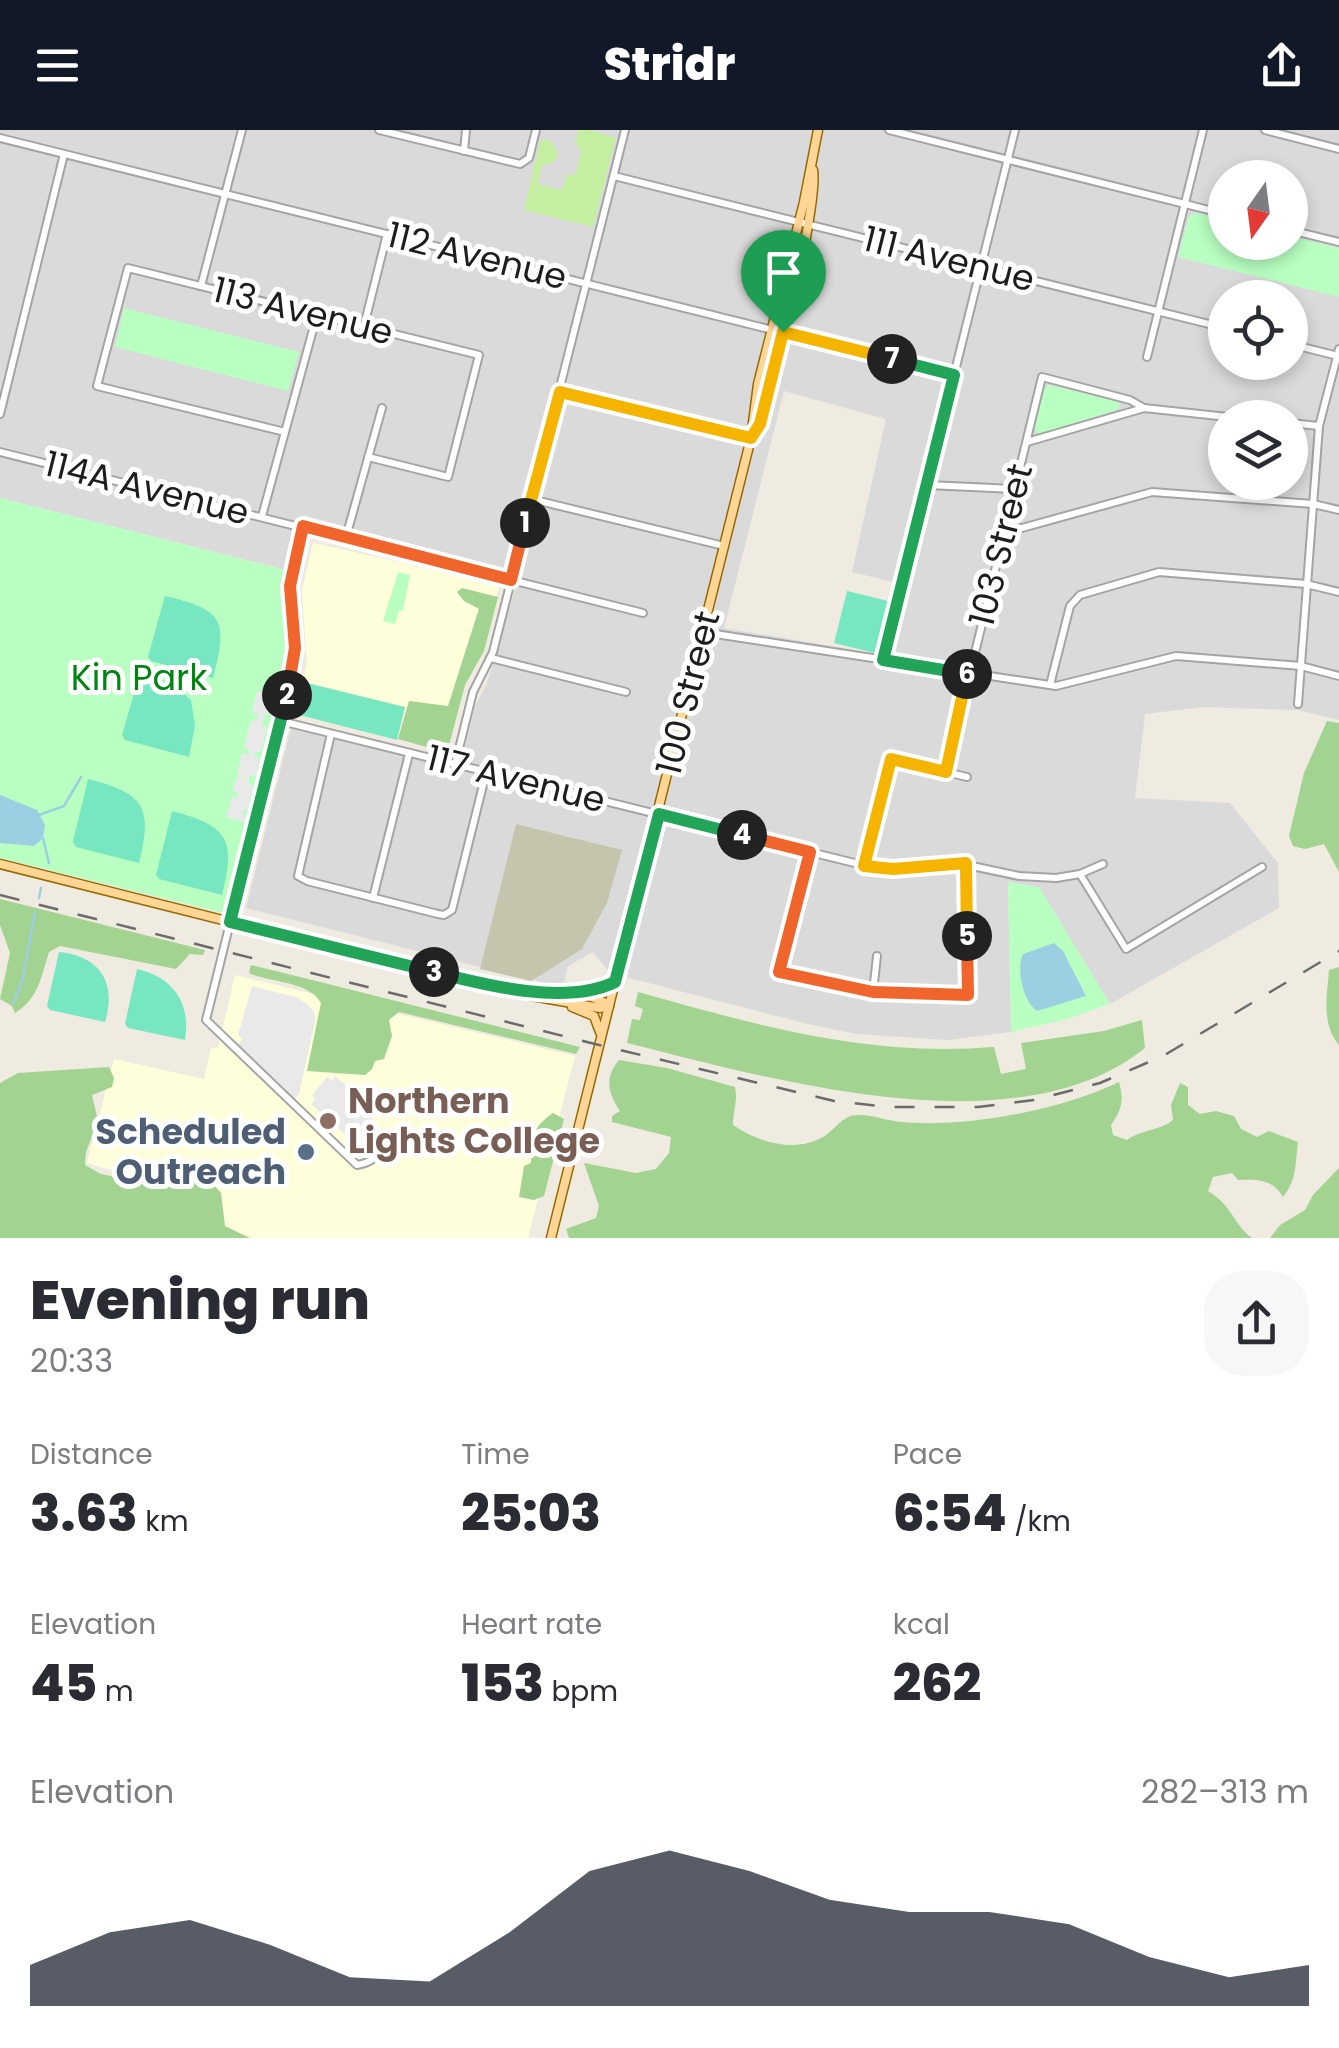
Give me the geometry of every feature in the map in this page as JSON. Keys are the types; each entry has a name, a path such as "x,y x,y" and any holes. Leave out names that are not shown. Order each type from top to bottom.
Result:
{"main road":[{"name":"100 Street","path":"751,438 760,424 783,332 818,130"},
{"name":"100 Street","path":"551,1238 751,438 758,384 803,223"},
{"path":"0,864 469,981 538,997 600,1008 609,1006"},
{"path":"469,981 579,994 602,999 609,1006"},
{"path":"579,994 615,982"},
{"path":"538,997 588,1012 598,1024 601,1036"}],"street":[{"path":"201,286 242,130"},
{"path":"379,130 514,164 525,162 531,153 536,130"},
{"path":"464,151 466,130"},
{"path":"455,764 473,692 490,658 511,580 625,130"},
{"path":"889,130 1208,210"},
{"path":"883,660 1016,130"},
{"path":"1147,357 1203,130"},
{"path":"1265,130 1339,149"},
{"name":"112 Avenue","path":"0,138 954,375"},
{"path":"0,414 64,154"},
{"name":"111 Avenue","path":"614,176 1208,324"},
{"path":"364,326 387,234"},
{"path":"1308,234 1339,242"},
{"name":"113 Avenue","path":"286,432 97,386 128,268 478,356 448,476 368,457"},
{"path":"262,516 317,315"},
{"path":"1298,704 1319,426 1338,354 1308,348"},
{"name":"103 Street","path":"946,772 1042,377 1130,400 1144,408"},
{"path":"560,392 751,438"},
{"path":"346,537 382,408"},
{"path":"1026,442 1144,408 1208,415"},
{"path":"1308,425 1319,426"},
{"name":"114A Avenue","path":"0,452 643,613"},
{"path":"928,485 1014,489"},
{"path":"1004,533 1152,492 1313,504 1339,510"},
{"path":"531,498 724,546"},
{"path":"303,526 290,586 294,662 206,1020 358,1164 378,1156 382,1141"},
{"path":"1050,685 1073,600 1084,594 1159,572 1306,584 1339,592"},
{"path":"702,632 1050,685 1068,684 1168,656 1301,666 1339,676"},
{"path":"490,658 626,692"},
{"name":"117 Avenue","path":"280,721 864,866 893,869 966,863 1028,877 1080,874 1103,864"},
{"path":"331,734 298,876 373,898 449,914 486,772"},
{"path":"373,898 409,754"},
{"path":"864,866 891,759 967,777"},
{"path":"810,852 779,972 873,992 968,995 966,863"},
{"path":"1080,874 1126,949 1262,866"},
{"path":"873,992 876,956"}],"shaded area":[{"path":"0,130 1339,130 1339,720 1298,710 1202,707 1145,714 1135,798 1230,803 1278,863 1279,908 1110,1004 1039,888 1008,883 1011,1032 947,1040 857,1034 808,1024 610,973 593,952 568,966 563,988 246,908 291,728 460,770 475,706 487,683 519,576 298,521 286,570 0,498","holes":["784,391 886,419 852,572 897,583 879,654 724,628"]},
{"path":"313,543 499,584 496,597 483,594 448,707 409,701 398,740 294,714 307,664 302,590"},
{"path":"257,691 275,699 271,714 265,714 262,725 267,727 261,752 255,752 255,757 260,758 256,776 250,775 248,784 253,785 247,811 241,811 246,816 244,822 226,817 232,797 237,798 238,793 233,791 236,778 243,777 237,775 242,753 248,755 249,750 244,748 251,720 256,721 258,714 252,712"},
{"path":"516,824 622,850 607,903 582,949 531,981 480,969"},
{"name":"Northern Lights College","path":"235,975 575,1056 528,1238 189,1238 165,1231 153,1182 87,1163 114,1059 204,1079 211,1048 218,1048"},
{"path":"252,986 299,998 314,1011 299,1094 293,1101 236,1046 242,1040 238,1035"},
{"path":"335,1076 370,1106 374,1115 363,1141 355,1143 311,1104 315,1099 312,1095 327,1077 332,1080"}],"green space":[{"path":"579,130 616,138 593,227 524,210 542,139 552,142 558,154 554,162 542,165 538,184 562,190 567,175 576,174 581,150 575,143"},
{"path":"1189,216 1208,216 1208,260 1308,260 1308,240 1339,248 1339,297 1308,289 1308,280 1271,280 1178,257"},
{"path":"124,308 299,352 288,391 115,347"},
{"path":"1049,385 1119,402 1119,409 1039,434 1034,429 1044,389"},
{"name":"Kin Park","path":"0,498 286,570 281,602 288,659 224,913 0,858"},
{"path":"398,572 410,575 403,611 399,611 395,624 383,621"},
{"path":"462,588 498,597 484,651 465,685 448,749 441,751 398,739 409,701 448,706 479,609 464,601 457,592"},
{"path":"847,591 892,602 879,654 834,643"},
{"path":"165,596 200,607 217,621 220,643 213,678 148,657"},
{"path":"140,673 171,683 191,700 195,725 189,757 125,740 122,735"},
{"path":"303,682 405,707 397,740 295,714"},
{"path":"1327,721 1339,723 1339,872 1324,844 1305,849 1293,846 1289,836 1304,773"},
{"path":"88,779 122,790 140,805 145,828 139,863 76,847 73,842"},
{"path":"172,811 205,823 223,838 228,860 222,895 156,875"},
{"path":"1008,882 1039,887 1110,1004 1011,1032"},
{"path":"0,899 205,950 203,955 190,954 176,969 60,946 49,952 34,994 15,1013 12,1006 0,999 10,953 0,925"},
{"path":"59,952 85,959 102,974 109,995 105,1022 50,1010 47,1006"},
{"path":"251,965 580,1047 576,1054 399,1012 389,1020 392,1036 384,1059 375,1061 365,1075 307,1071 321,1003 299,986 249,973"},
{"path":"1339,967 1339,1045 1326,1009 1329,970"},
{"path":"137,969 161,978 177,994 185,1014 185,1040 128,1028 125,1024"},
{"path":"638,992 771,1027 857,1043 947,1049 994,1047 1001,1074 1026,1069 1021,1043 1104,1031 1142,1020 1145,1048 1092,1079 1030,1096 963,1101 892,1098 821,1088 627,1043 632,1019 640,1020 643,1009 635,1006"},
{"path":"619,1060 667,1068 735,1087 733,1125 766,1141 791,1145 815,1141 852,1116 928,1123 984,1119 1042,1109 1119,1082 1121,1105 1111,1125 1113,1135 1127,1140 1173,1120 1171,1105 1180,1083 1188,1087 1188,1105 1200,1114 1216,1111 1234,1116 1241,1129 1257,1137 1269,1131 1298,1142 1295,1171 1283,1197 1264,1181 1238,1180 1232,1173 1213,1177 1208,1191 1252,1238 569,1238 566,1229 596,1218 599,1206 584,1163 636,1173 656,1169 669,1153 671,1137 612,1122 612,1116 620,1111 610,1092 610,1079"},
{"path":"109,1067 114,1078 112,1087 92,1095 98,1121 85,1165 101,1174 153,1189 189,1182 213,1184 221,1193 225,1226 250,1238 0,1238 0,1083 18,1073"},
{"path":"553,1113 564,1119 544,1196 534,1200 519,1197 524,1166 531,1163 534,1135"},
{"path":"1339,1168 1339,1238 1270,1238 1280,1225 1305,1210 1313,1195"}],"water":[{"path":"0,795 37,810 45,825 43,838 34,846 0,843"},
{"path":"1054,943 1063,951 1086,996 1037,1011 1025,993 1021,960 1023,954"}],"waterway":[{"path":"39,815 64,806 81,777"},
{"path":"43,838 49,863"},
{"path":"39,898 41,888"},
{"path":"13,1004 23,978 35,912"}],"railway":[{"path":"0,895 599,1045 834,1101 888,1107 978,1107 1034,1100 1100,1083 1163,1056 1339,951"}],"place":[{"name":"Northern Lights College","path":"328,1121"},
{"name":"Scheduled Outreach","path":"306,1152"}],"route":[{"path":"783,332 954,375 883,660 969,674 946,772 891,759 864,866 893,869 966,863 968,995 856,990 779,972 810,852 659,814 615,982 598,990 561,993 469,981 230,922 294,662 290,586 303,526 511,580 560,392 751,438 760,424 783,332"}]}
